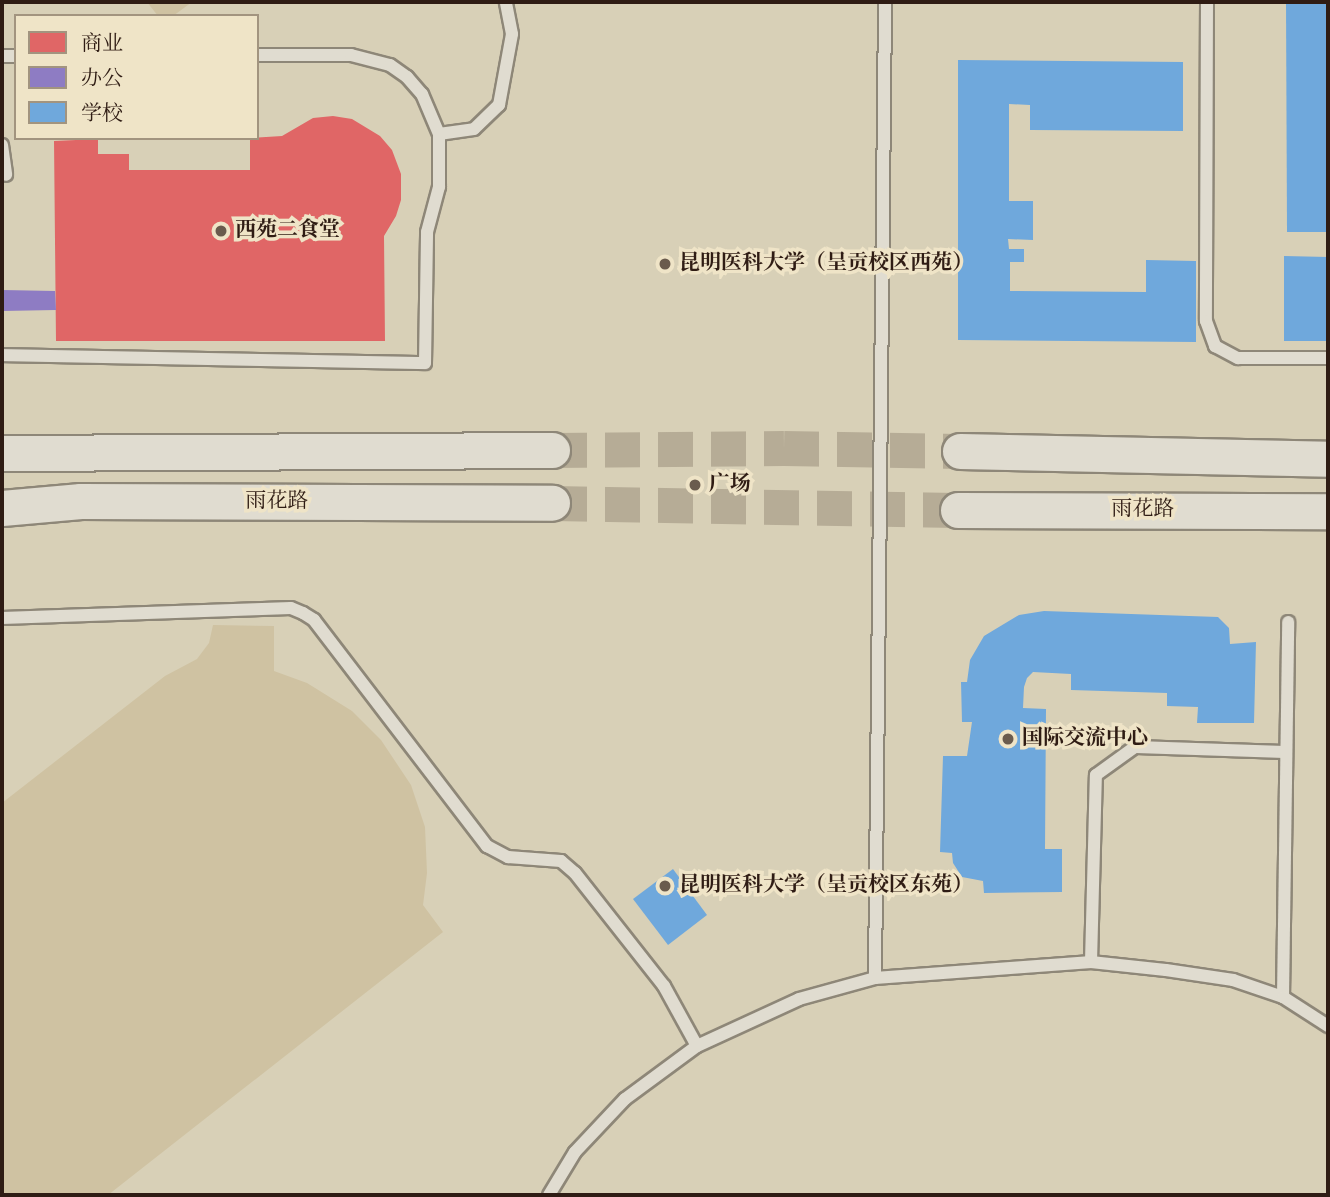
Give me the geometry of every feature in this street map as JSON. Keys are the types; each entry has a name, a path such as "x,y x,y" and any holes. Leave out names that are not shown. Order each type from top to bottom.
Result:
{"street":[{"path":"2,453 552,450"},
{"path":"960,451 1328,459"},
{"name":"雨花路","path":"2,508 81,501 552,503"},
{"name":"雨花路","path":"958,510 1328,511"}],"lane":[{"path":"439,134 474,129 499,105 512,34 506,2"},
{"path":"875,978 885,2"},
{"path":"1207,2 1206,321 1215,346 1238,358 1328,358"},
{"path":"2,355 425,363 427,232 439,187 439,134 422,93 407,77 390,65 351,55 259,55"},
{"path":"2,145 6,175"},
{"path":"2,618 291,608 303,612 314,620 487,845 508,857 561,861 575,873 664,986 697,1046"},
{"path":"1283,997 1288,622"},
{"path":"1091,962 1096,775 1135,747 1286,752"},
{"path":"549,1195 575,1152 625,1099 697,1046 799,999 875,978 1091,962 1233,980 1283,997 1328,1026"}],"shaded area":[{"path":"147,2 192,2 176,14 156,14"},
{"path":"213,625 274,626 274,671 307,683 352,711 381,740 411,785 425,827 427,873 423,905 443,932 108,1195 2,1195 2,803 165,676 197,659 209,643"}],"building: 商业":[{"name":"西苑二食堂","path":"333,116 352,119 380,136 392,150 401,174 401,200 396,216 384,236 385,341 56,341 54,141 98,140 98,154 129,154 129,170 250,170 250,140 282,136 313,118"}],"building: 办公":[{"path":"2,290 55,291 56,310 2,311"}],"building: 学校":[{"path":"1286,2 1328,2 1328,232 1287,232"},
{"path":"958,60 1183,62 1183,131 1030,130 1030,105 1009,104 1009,201 1033,201 1033,240 1008,239 1009,249 1024,249 1024,262 1010,262 1010,291 1146,292 1146,260 1196,261 1196,342 958,340"},
{"path":"1284,256 1328,257 1328,341 1284,341"},
{"name":"国际交流中心","path":"1044,611 1218,617 1229,628 1230,644 1256,642 1254,723 1197,723 1198,707 1167,706 1167,693 1071,690 1071,674 1033,672 1024,687 1023,708 1046,709 1045,849 1062,849 1062,892 984,893 983,881 962,877 953,863 952,853 940,852 943,756 967,756 972,722 962,722 961,682 967,682 970,660 984,636 1019,615"},
{"path":"673,869 707,915 668,945 633,899"}],"tunnel":[{"path":"552,450 784,448 960,451"},
{"path":"552,503 958,510"}],"place":[{"name":"西苑二食堂","path":"221,231"},
{"name":"昆明医科大学（呈贡校区西苑）","path":"665,264"},
{"name":"广场","path":"695,485"},
{"name":"国际交流中心","path":"1008,739"},
{"name":"昆明医科大学（呈贡校区东苑）","path":"665,886"}]}
